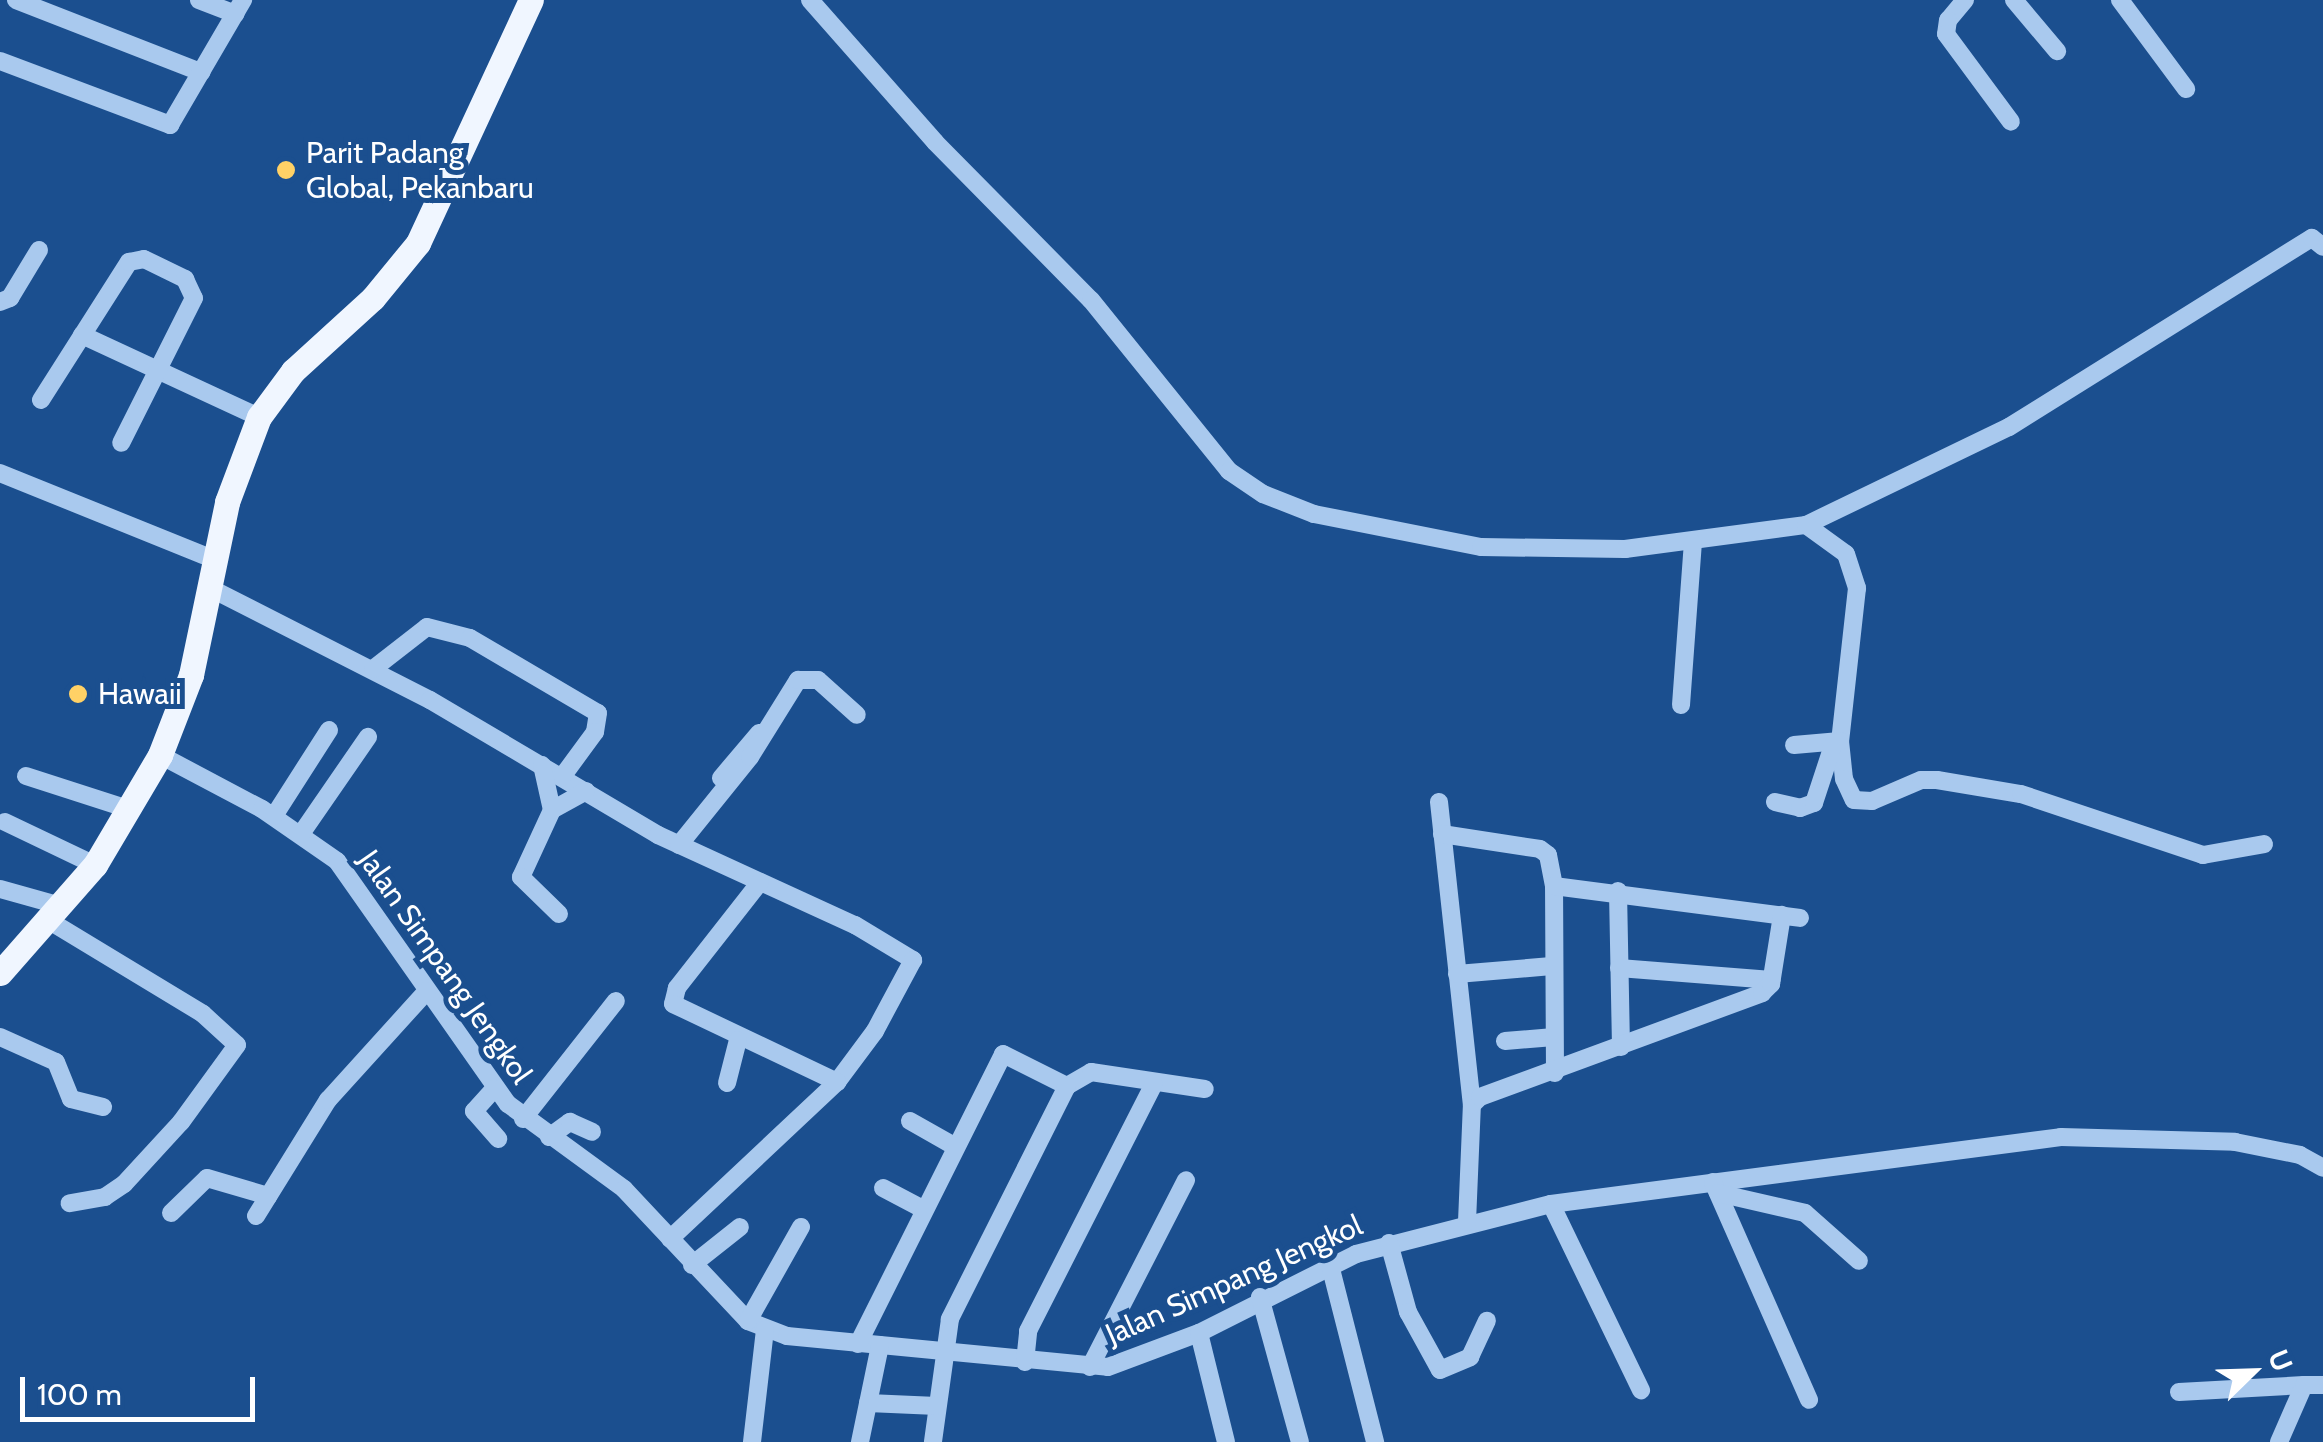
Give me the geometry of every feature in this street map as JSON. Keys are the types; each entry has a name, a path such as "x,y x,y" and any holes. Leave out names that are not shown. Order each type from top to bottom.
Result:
{"main road":[{"path":"0,972 95,865 131,810 160,755 191,676 213,559 259,416 293,371 373,298 412,252 531,0"}],"street":[{"path":"16,0 201,72"},
{"path":"0,60 170,125 239,7 199,0"},
{"path":"810,0 935,142 1091,300 1213,456 1263,494 1351,524 1481,548 1546,552 1693,543 1806,525 2009,427 2319,238"},
{"path":"1965,0 1948,20 1949,40 2012,122"},
{"path":"2014,0 2056,51"},
{"path":"2120,0 2186,88"},
{"path":"0,302 10,298 39,250"},
{"path":"41,400 129,262 154,264 185,280 195,294 121,443"},
{"path":"82,335 259,416"},
{"path":"0,474 213,559"},
{"path":"1775,802 1800,808 1814,803 1837,741 1857,588 1846,554 1806,525"},
{"path":"1682,705 1693,543"},
{"path":"208,587 373,669 680,845 913,960 875,1032 837,1082 670,1239"},
{"path":"373,669 427,627 470,638 598,712 595,732 562,776"},
{"path":"680,845 750,756 759,733 788,689 805,677 818,680 857,715"},
{"path":"274,816 329,730"},
{"path":"301,834 368,737"},
{"path":"1794,745 1837,741"},
{"path":"1837,741 1844,779 1857,801 1937,780 2021,794 2204,854 2264,844"},
{"name":"Jalan Simpang Jengkol","path":"160,755 274,816 350,876 494,1089 523,1119 624,1189 692,1265 756,1325 858,1344 1090,1367 1132,1360 1199,1333 1260,1297 1389,1243 1550,1204 1715,1188 2106,1135 2264,1146 2323,1168"},
{"path":"542,765 552,810"},
{"path":"26,776 131,810"},
{"path":"559,914 520,873 552,810 586,791"},
{"path":"1439,802 1472,1105 1467,1222"},
{"path":"4,822 95,865"},
{"path":"1442,834 1540,849 1554,886 1555,1073"},
{"path":"760,882 672,999 679,1010 738,1040 837,1082"},
{"path":"1472,1105 1751,998 1772,980 1791,916 1618,891 1554,886"},
{"path":"0,890 54,913 202,1014 237,1044 181,1122 124,1184 105,1196 70,1203"},
{"path":"1618,891 1622,1048"},
{"path":"1457,974 1552,966"},
{"path":"1620,968 1772,980"},
{"path":"256,1216 328,1100 427,991"},
{"path":"523,1119 616,1002"},
{"path":"1505,1041 1554,1037"},
{"path":"0,1038 56,1062 71,1098 103,1107"},
{"path":"727,1083 738,1040"},
{"path":"858,1344 1003,1054 1067,1086"},
{"path":"933,1442 950,1319 1067,1086 1091,1072 1205,1089"},
{"path":"1025,1362 1028,1331 1154,1084"},
{"path":"494,1089 474,1110 498,1138"},
{"path":"910,1121 954,1146"},
{"path":"549,1138 570,1122 592,1132"},
{"path":"171,1213 207,1178 268,1196"},
{"path":"1090,1367 1186,1180"},
{"path":"883,1188 923,1209"},
{"path":"1715,1188 1805,1213 1859,1260"},
{"path":"1715,1188 1809,1400"},
{"path":"1550,1204 1642,1390"},
{"path":"752,1442 756,1325 800,1227"},
{"path":"692,1265 740,1228"},
{"path":"1389,1243 1408,1312 1440,1370 1470,1357 1487,1321"},
{"path":"1331,1269 1375,1442"},
{"path":"1260,1297 1300,1442"},
{"path":"1199,1333 1226,1442"},
{"path":"860,1442 880,1345"},
{"path":"2179,1392 2314,1385"},
{"path":"2280,1442 2314,1385"},
{"path":"868,1404 937,1406"}],"place":[{"name":"Parit Padang Global, Pekanbaru","path":"286,170"},
{"name":"Hawaii","path":"78,694"}]}
